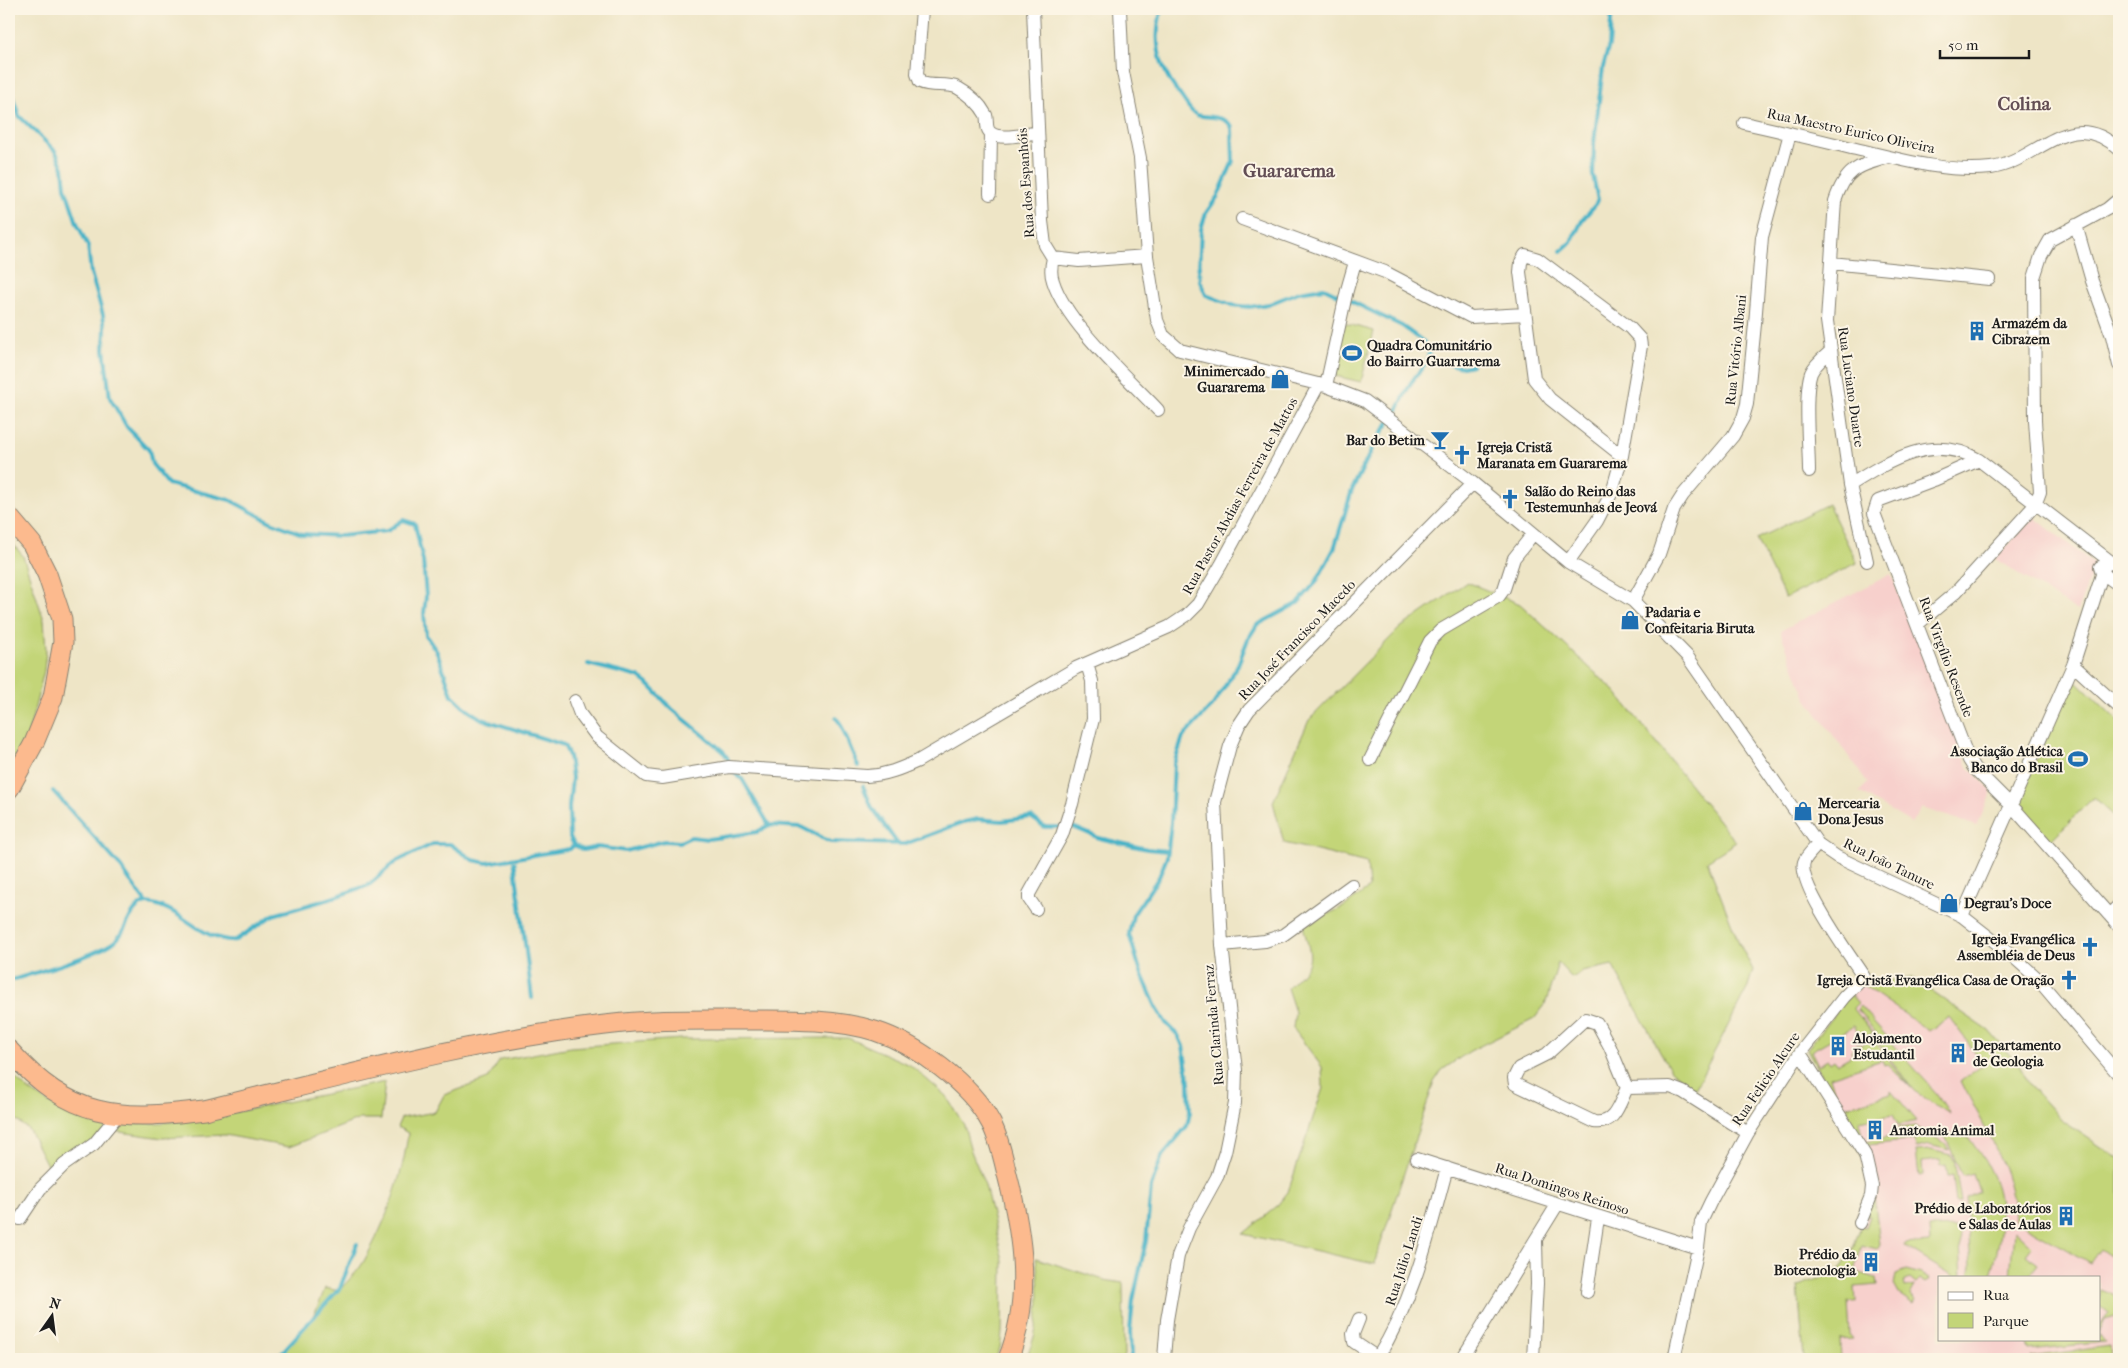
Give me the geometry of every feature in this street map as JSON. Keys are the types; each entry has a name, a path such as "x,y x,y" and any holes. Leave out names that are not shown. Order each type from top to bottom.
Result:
{"highway":[{"path":"9,517 32,544 47,574 62,619 63,642 53,697 34,743 9,788"},
{"path":"9,1050 31,1075 55,1092 82,1106 117,1116 162,1116 204,1110 485,1043 607,1024 754,1020 847,1024 873,1030 913,1048 954,1078 982,1108 992,1124 1018,1214 1022,1248 1024,1286 1022,1307 1018,1331 1008,1359"}],"street":[{"path":"922,9 917,74 920,82 926,85 950,85 972,97 987,116 988,129 991,133 990,194"},
{"name":"Rua dos Espanhóis","path":"1033,9 1043,229 1045,245 1053,258"},
{"path":"1120,9 1123,72 1140,158 1147,256 1158,320 1163,335 1180,350 1322,385 1365,401 1473,483 1568,562 1633,601 1687,656 1818,844"},
{"name":"Rua Maestro Eurico Oliveira","path":"1744,122 1889,157 1931,165 1991,168 2009,162 2058,136 2074,133 2095,134 2110,141 2119,149"},
{"path":"991,133 1003,136 1038,132"},
{"name":"Rua Vitório Albani","path":"1633,601 1659,554 1674,509 1683,495 1733,436 1743,418 1747,404 1762,237 1790,133"},
{"name":"Rua Luciano Duarte","path":"1868,561 1850,485 1827,322 1835,201 1840,188 1850,172 1860,165 1889,157"},
{"path":"1918,624 1956,592 2035,505 2040,492 2035,421 2034,278 2041,256 2050,240 2107,209 2119,199"},
{"path":"1242,219 1385,272 1471,317 1525,314"},
{"path":"2076,225 2092,280 2112,336 2119,365"},
{"path":"1568,562 1605,508 1612,492 1622,456 1640,358 1640,339 1630,328 1538,259 1525,254 1521,262 1525,314 1534,379 1550,399 1622,456"},
{"path":"1147,256 1079,262 1053,258 1051,268 1053,281 1069,312 1158,410"},
{"name":"Rua Pastor Abdias Ferreira de Mattos","path":"575,701 580,714 597,737 637,771 653,778 729,766 883,775 918,761 1087,664 1169,627 1187,615 1198,604 1322,385 1355,262"},
{"path":"1832,263 1989,279"},
{"path":"1809,471 1809,389 1811,373 1816,365 1830,352"},
{"path":"1850,485 1899,457 1924,450 1952,448 1979,460 2119,568"},
{"name":"Rua Virgílio Resende","path":"1979,460 1934,480 1878,501 1874,506 1874,513 1969,760 2010,811 2119,926"},
{"name":"Rua José Francisco Macedo","path":"1222,946 1215,802 1230,746 1238,725 1249,710 1285,672 1473,483"},
{"path":"1370,760 1430,641 1441,630 1499,596 1504,589 1514,558 1533,534"},
{"path":"2095,550 2102,573 2119,585"},
{"path":"1962,916 2010,811 2073,664 2107,559"},
{"path":"1036,909 1029,894 1065,827 1093,719 1092,681 1087,664"},
{"path":"2073,664 2119,707"},
{"name":"Rua João Tanure","path":"1818,844 1837,857 1962,916 2036,977 2119,1074"},
{"name":"Rua Felicio Alcure","path":"1674,1359 1698,1248 1701,1222 1748,1132 1800,1054 1844,997 1864,977 1811,895 1804,878 1804,862 1818,844"},
{"path":"1222,946 1265,941 1283,935 1352,885"},
{"path":"2109,915 2119,905"},
{"name":"Rua Clarinda Ferraz","path":"1164,1359 1167,1320 1178,1256 1189,1228 1217,1177 1225,1152 1234,1104 1236,1070 1222,946"},
{"path":"1585,1019 1597,1023 1610,1047 1627,1088 1614,1114 1609,1121 1603,1124 1594,1122 1515,1084 1514,1078 1519,1068 1547,1054 1585,1019"},
{"path":"1800,1054 1865,1155 1872,1186 1871,1196 1860,1223"},
{"path":"1627,1088 1670,1087 1683,1092 1748,1132"},
{"path":"20,1219 40,1189 64,1165 94,1144 117,1116"},
{"name":"Rua Domingos Reinoso","path":"1417,1159 1598,1218 1698,1248"},
{"name":"Rua Júlio Landi","path":"1378,1359 1402,1316 1417,1277 1447,1168"},
{"path":"1462,1359 1557,1205"},
{"path":"1586,1292 1598,1218"},
{"path":"1533,1359 1537,1284 1536,1240"},
{"path":"1359,1319 1353,1334 1354,1342 1378,1359"}],"shaded area":[{"path":"2034,517 2095,565 2077,611 1995,559"},
{"path":"1891,574 1968,767 1992,791 1977,826 1922,808 1911,823 1859,792 1868,783 1806,698 1780,631"},
{"path":"1912,978 1989,1031 2020,1067 2029,1084 2060,1119 2119,1159 2119,1359 1804,1359 1798,1286 1838,1272 1850,1256 1874,1196 1865,1151 1807,1049 1849,995 1866,983"}],"green space":[{"name":"Quadra Comunitário do Bairro Guarrarema","path":"1344,323 1374,331 1361,382 1331,375"},
{"path":"1828,504 1857,563 1785,598 1756,539"},
{"path":"9,539 23,556 44,620 46,651 44,671 28,735 9,767"},
{"path":"1467,582 1520,604 1615,691 1736,842 1707,861 1739,943 1753,970 1747,989 1694,1091 1670,1069 1612,965 1582,972 1572,978 1558,963 1545,1005 1534,1019 1470,1051 1442,1070 1434,1082 1374,1264 1243,1234 1276,1207 1288,1192 1323,1088 1322,1067 1293,1028 1295,1012 1287,988 1303,972 1309,961 1309,948 1303,926 1345,906 1369,888 1367,863 1284,843 1273,802 1309,720 1400,628"},
{"name":"Associação Atlética Banco do Brasil","path":"2078,682 2119,722 2119,809 2113,815 2094,797 2051,840 2016,804 2071,684"},
{"path":"1912,978 1989,1031 2020,1067 2029,1084 2060,1119 2119,1159 2119,1262 2100,1249 2090,1263 2015,1220 2013,1201 2003,1165 1961,1081 1984,1064 1949,1017 1929,1031 1863,985 1866,983"},
{"path":"1850,994 1858,1003 1853,1008 1873,1033 1862,1039 1854,1026 1811,1051 1818,1065 1828,1060 1830,1063 1834,1060 1837,1064 1853,1055 1851,1051 1857,1048 1855,1044 1861,1045 1872,1039 1911,1088 1887,1064 1884,1065 1882,1060 1830,1077 1840,1109 1891,1093 1891,1090 1917,1121 1898,1125 1893,1115 1859,1121 1863,1142 1897,1136 1898,1128 1915,1126 1945,1143 1949,1150 1929,1145 1916,1148 1915,1140 1868,1145 1872,1177 1840,1110 1807,1049"},
{"path":"1860,1006 1937,1094 1950,1114 1914,1091 1874,1037 1876,1033 1857,1009"},
{"path":"848,1038 910,1065 946,1096 964,1125 971,1151 985,1185 1003,1261 1002,1332 1000,1348 995,1359 275,1359 277,1354 294,1340 307,1325 317,1309 325,1288 339,1291 359,1269 372,1246 398,1183 406,1150 408,1133 397,1127 401,1118 435,1112 444,1095 488,1079 500,1060 571,1047 681,1039"},
{"path":"9,1072 36,1095 66,1111 98,1120 131,1123 199,1119 385,1082 381,1119 360,1119 289,1147 225,1135 162,1138 106,1130 51,1173 29,1130 9,1114"},
{"path":"1941,1132 1969,1138 1986,1162 1995,1183 1999,1197 2000,1224 1997,1251 1990,1276 1969,1276 1971,1266 1966,1198 1979,1192 1973,1173 1962,1176 1946,1138 1940,1135"},
{"path":"1931,1150 1951,1155 1954,1160 1961,1202 1956,1202 1953,1176 1948,1177 1946,1165 1941,1166 1940,1160 1922,1162 1923,1175 1919,1176 1916,1151"},
{"path":"1874,1196 1880,1244 1877,1249 1861,1245 1854,1271 1876,1278 1877,1285 1855,1287 1856,1302 1848,1302 1850,1335 1853,1339 1840,1340 1841,1359 1804,1359 1798,1286 1838,1272 1850,1256 1861,1226 1866,1227 1870,1216 1865,1215"},
{"path":"1959,1227 1962,1276 1952,1276 1904,1246 1905,1244 1930,1242 1929,1228"},
{"path":"2014,1230 2032,1247 2026,1255 2038,1264 2029,1276 2010,1276"},
{"path":"1036,1258 1104,1280 1123,1283 1124,1359 1025,1359 1031,1347 1037,1322 1039,1296"},
{"path":"1906,1270 1921,1274 1929,1279 1926,1283 1920,1280 1916,1284 1910,1279 1904,1281 1905,1288 1915,1286 1910,1295 1915,1300 1913,1304 1899,1294 1894,1285 1896,1274"},
{"path":"2100,1289 2116,1297 2119,1304 2119,1316 2105,1320 2100,1331 2100,1326 2109,1313 2100,1306"},
{"path":"2100,1335 2105,1342 2029,1350 2025,1340 2100,1340"},
{"path":"2109,1346 2110,1359 2032,1359 2031,1357"}],"waterway":[{"path":"1131,1359 1130,1331 1133,1300 1146,1241 1151,1187 1162,1156 1187,1126 1190,1112 1189,1082 1183,1046 1178,1035 1166,1023 1156,1007 1140,970 1129,934 1133,915 1159,877 1167,857 1174,764 1183,737 1213,705 1237,667 1248,639 1257,625 1298,603 1316,582 1334,549 1352,490 1374,445 1399,407 1410,384 1427,361 1429,353 1424,342 1402,326 1324,288 1299,292 1269,304 1249,307 1232,305 1206,295 1200,281 1199,270 1201,229 1206,213 1218,196 1233,161 1232,128 1230,124 1222,119 1194,113 1167,75 1162,65 1158,43 1159,21 1162,9"},
{"path":"1561,251 1571,242 1583,219 1598,200 1593,176 1594,143 1603,67 1609,45 1612,9"},
{"path":"9,86 19,116 56,152 63,168 65,187 77,223 88,246 91,273 103,315 105,328 104,349 110,398 127,427 149,450 152,464 168,484 230,500 271,522 302,534 341,536 387,531 403,520 415,524 423,561 426,596 424,613 426,636 437,652 452,695 469,711 482,719 564,745 569,756 572,778 569,807 570,837 574,845 583,850 597,847 626,851 664,841 680,842 691,837 708,839 757,832 769,825 801,827 830,842 905,844 964,822 978,819 1002,821 1031,817 1045,827 1073,827 1099,838 1147,849 1168,851"},
{"path":"1427,360 1463,367 1472,365"},
{"path":"588,664 639,677 672,709 723,751 728,759"},
{"path":"836,718 840,723 858,766"},
{"path":"733,772 742,779 769,825"},
{"path":"863,786 872,808 897,843"},
{"path":"53,791 120,866 146,903"},
{"path":"9,981 80,958 106,947 123,932 135,910 146,903 158,905 169,910 212,936 236,940 273,915 369,885 395,862 433,844 450,844 473,860 487,863 570,849 574,845"},
{"path":"514,859 532,998"},
{"path":"276,1359 340,1288 357,1244"}],"place":[{"name":"Armazém da Cibrazem","path":"1977,331"},
{"name":"Quadra Comunitário do Bairro Guarrarema","path":"1352,353"},
{"name":"Minimercado Guararema","path":"1280,379"},
{"name":"Bar do Betim","path":"1440,440"},
{"name":"Igreja Cristã Maranata em Guararema","path":"1462,455"},
{"name":"Salão do Reino das Testemunhas de Jeová","path":"1510,499"},
{"name":"Padaria e Confeitaria Biruta","path":"1630,620"},
{"name":"Associação Atlética Banco do Brasil","path":"2078,759"},
{"name":"Mercearia Dona Jesus","path":"1803,811"},
{"name":"Degrau's Doce","path":"1949,903"},
{"name":"Igreja Evangélica Assembléia de Deus","path":"2090,947"},
{"name":"Igreja Cristã Evangélica Casa de Oração","path":"2069,980"},
{"name":"Alojamento Estudantil","path":"1838,1046"},
{"name":"Departamento de Geologia","path":"1958,1053"},
{"name":"Anatomia Animal","path":"1875,1130"},
{"name":"Prédio de Laboratórios e Salas de Aulas","path":"2066,1216"},
{"name":"Prédio da Biotecnologia","path":"1871,1262"}],"district":[{"name":"Colina","path":"2024,104"},
{"name":"Guararema","path":"1289,171"}]}
